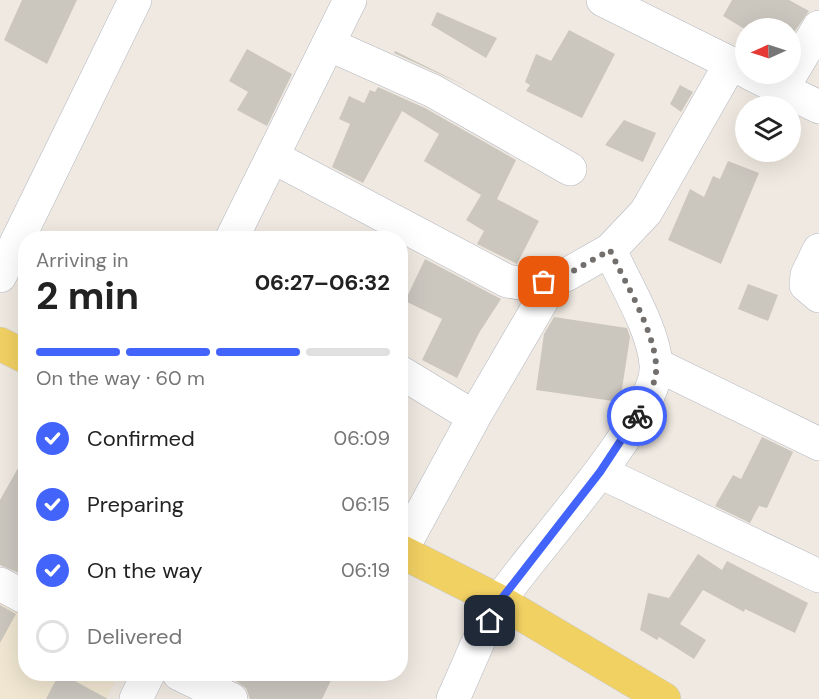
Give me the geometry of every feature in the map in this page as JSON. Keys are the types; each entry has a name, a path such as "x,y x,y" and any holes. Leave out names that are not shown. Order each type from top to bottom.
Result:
{"main road":[{"path":"0,344 18,353"},
{"path":"408,555 499,602 655,697"}],"street":[{"path":"22,231 135,0"},
{"path":"236,231 350,0"},
{"path":"603,0 660,12 735,64"},
{"path":"783,89 819,27"},
{"path":"328,44 432,91 570,169"},
{"path":"408,235 507,281 532,285 566,275 610,250 646,212 735,79"},
{"path":"773,84 819,107"},
{"path":"273,157 401,231"},
{"path":"0,276 18,239"},
{"path":"453,699 499,602 600,472 648,400 657,366 650,335 610,250"},
{"path":"819,250 807,275 806,285 819,296"},
{"path":"408,538 474,417 555,278"},
{"path":"657,366 819,444"},
{"path":"408,377 474,417"},
{"path":"600,472 819,576"},
{"path":"0,584 18,594"},
{"path":"136,699 145,681"},
{"path":"194,681 231,699"}],"shaded area":[{"path":"0,588 18,597 18,681 115,681 106,699 0,699"}],"building":[{"path":"22,0 77,0 47,64 4,40"},
{"path":"732,0 789,0 809,11 801,22 801,18 735,18 735,23 723,16"},
{"path":"437,12 497,38 486,58 431,25"},
{"path":"569,30 615,54 582,118 526,91 530,85 525,82 536,54 551,61"},
{"path":"247,49 292,74 267,126 237,110 248,92 229,81"},
{"path":"395,51 470,88 394,53"},
{"path":"680,85 693,92 681,112 670,104"},
{"path":"378,87 425,108 516,160 497,199 539,221 517,264 477,244 484,231 466,220 481,195 424,161 439,134 402,111 363,183 332,167 350,124 339,119 349,96 364,103 370,90 375,92"},
{"path":"624,120 656,133 643,162 605,145"},
{"path":"728,161 759,173 721,264 668,240 690,189 704,197 713,176 720,179"},
{"path":"425,259 501,299 479,333 457,378 422,360 442,319 408,302 408,295"},
{"path":"748,284 778,295 768,321 738,309"},
{"path":"554,317 627,328 630,337 620,402 536,390 544,334"},
{"path":"762,437 793,452 767,508 759,506 750,523 715,506 733,475 741,479"},
{"path":"18,468 18,573 0,565 0,500"},
{"path":"698,554 722,570 727,561 808,603 795,633 745,609 744,612 703,590 680,624 706,640 694,659 659,637 657,640 640,630 648,593 669,598"},
{"path":"0,605 16,614 0,643"},
{"path":"55,681 75,681 108,699 46,699"},
{"path":"236,681 331,681 322,699 250,699 246,688"}],"way so far":[{"path":"544,282 566,275 610,250 650,335 657,366 648,400 637,416"}],"route":[{"path":"490,621 499,602 600,472 637,416"}]}
